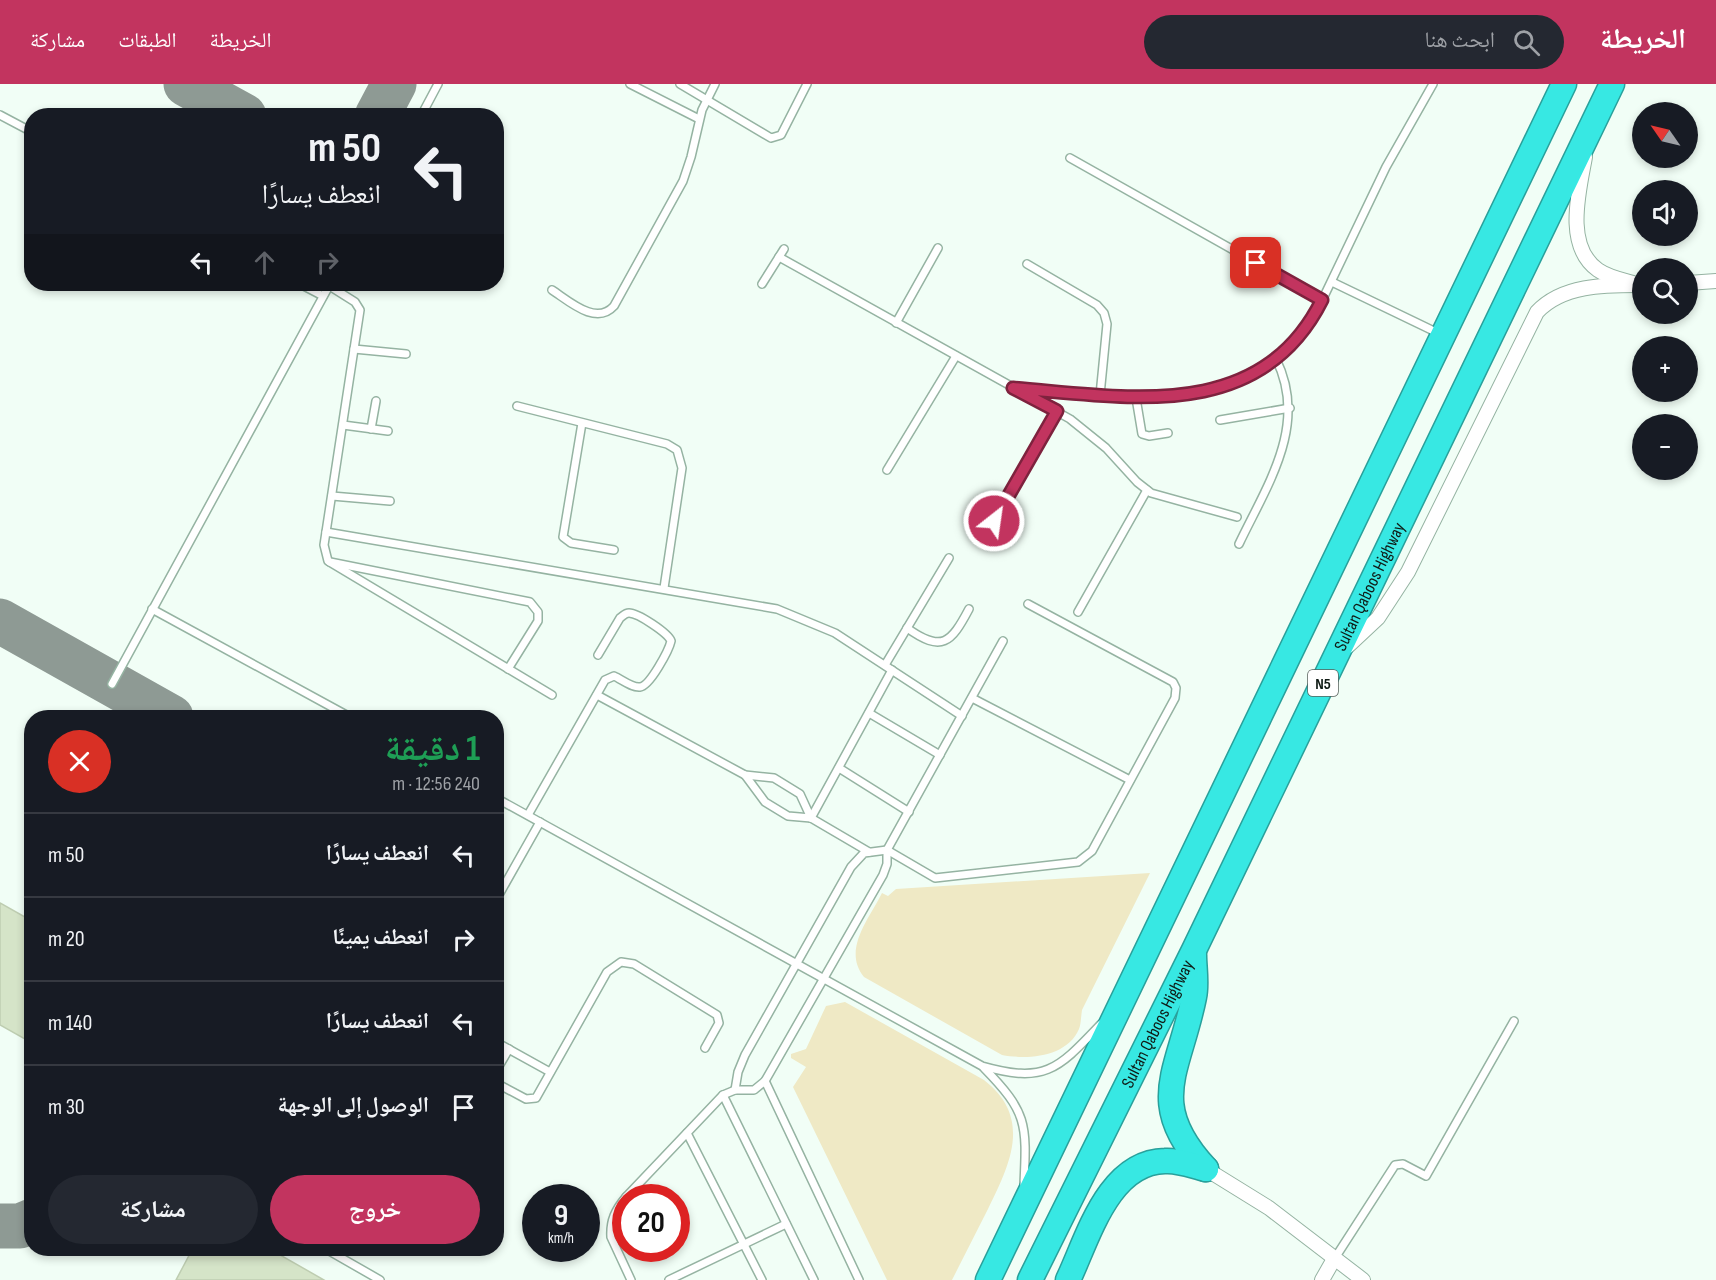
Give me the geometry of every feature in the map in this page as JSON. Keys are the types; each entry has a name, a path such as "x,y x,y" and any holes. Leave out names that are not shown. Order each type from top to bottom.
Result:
{"highway":[{"name":"N5","path":"988,1280 1564,84"},
{"name":"Sultan Qaboos Highway","path":"1030,1280 1194,950 1612,84"},
{"path":"1194,950 1195,994 1172,1083 1170,1105 1176,1129 1186,1147 1206,1169"},
{"path":"1068,1280 1104,1203 1122,1179 1142,1167 1165,1161 1206,1169"}],"street":[{"path":"1588,132 1577,218 1580,243 1597,269 1632,282"},
{"path":"1698,282 1716,281"},
{"path":"1333,662 1378,618 1408,572 1537,312 1554,297 1567,292 1632,286"},
{"path":"1206,1169 1269,1208 1364,1280"},
{"path":"1322,1280 1334,1259"}],"lane":[{"path":"425,108 438,84"},
{"path":"630,84 699,119"},
{"path":"680,84 767,138 775,138 783,131 804,85"},
{"path":"552,290 590,313 600,315 610,310 677,192 691,157 699,119 715,84"},
{"path":"1013,388 1136,398 1180,396 1220,387 1259,372 1276,359 1303,332 1332,282 1386,167 1433,84"},
{"path":"0,115 24,128"},
{"path":"1070,158 1322,300"},
{"path":"896,323 938,248"},
{"path":"762,284 784,249"},
{"path":"779,257 1057,411 1106,448 1147,490 1160,497 1237,517"},
{"path":"1028,264 1096,305 1104,313 1107,324 1100,395"},
{"path":"1332,282 1442,335"},
{"path":"313,291 322,296"},
{"path":"112,684 325,291"},
{"path":"339,291 355,302 359,308 326,532 324,551 328,561 552,695"},
{"path":"354,349 406,354"},
{"path":"887,470 956,356"},
{"path":"1239,544 1285,445 1290,408 1286,383 1276,359"},
{"path":"1136,398 1142,434 1149,436 1168,433"},
{"path":"372,429 376,401"},
{"path":"517,406 667,444 681,456 682,468 664,588"},
{"path":"1220,420 1290,408"},
{"path":"983,539 1057,411"},
{"path":"582,423 562,537 571,543 614,550"},
{"path":"343,425 388,431"},
{"path":"1078,612 1147,490"},
{"path":"332,496 390,501"},
{"path":"326,532 763,605 792,613 835,633 962,716"},
{"path":"885,665 949,558"},
{"path":"328,561 531,602 538,612 538,621 508,669"},
{"path":"735,1090 741,1064 851,867 861,856 869,852 887,850 935,878 1078,862 1092,851 1175,698 1175,685 1028,604"},
{"path":"152,609 337,710"},
{"path":"907,628 927,641 941,642 956,633 969,609"},
{"path":"528,815 606,680 614,676 637,687 648,683 671,640 666,633 633,614 626,614 620,618 598,655"},
{"path":"638,1184 723,1095 735,1090 754,1090 765,1082 886,870 887,850 1003,641"},
{"path":"811,818 892,670"},
{"path":"597,694 745,774 770,777 796,791 804,798 811,818"},
{"path":"972,698 1130,780"},
{"path":"869,713 940,755"},
{"path":"839,768 909,812"},
{"path":"745,774 765,802 788,816 811,818 869,852"},
{"path":"504,802 982,1066 1022,1075 1053,1067 1074,1053 1122,1002"},
{"path":"504,886 540,822"},
{"path":"504,1087 532,1100 607,972 621,962 634,964 717,1015 719,1023 705,1048"},
{"path":"1334,1259 1395,1165 1403,1164 1426,1176 1514,1021"},
{"path":"504,1046 550,1072"},
{"path":"504,1057 509,1049"},
{"path":"982,1066 1011,1096 1022,1115 1026,1137 1023,1207"},
{"path":"765,1082 859,1280"},
{"path":"723,1095 814,1280"},
{"path":"687,1133 762,1280"},
{"path":"612,1222 610,1230 612,1239"},
{"path":"669,1280 786,1224"},
{"path":"338,1256 380,1280"},
{"path":"623,1262 631,1280"}],"shaded area":[{"path":"1150,873 1082,1010 1079,1029 1066,1046 1056,1051 1023,1057 1002,1055 864,977 858,967 856,956 860,935 882,893 888,896 896,889"},
{"path":"845,1002 984,1080 999,1095 1008,1110 1013,1126 1013,1142 1004,1175 952,1280 887,1280 793,1087 806,1067 791,1058 791,1054 806,1049 826,1006"}],"building":[{"path":"0,903 24,916 24,1038 0,1025"},
{"path":"189,1256 282,1256 324,1280 176,1280"}],"taxiway":[{"path":"186,84 230,108"},
{"path":"381,108 394,84"},
{"path":"0,621 159,710"},
{"path":"0,1226 24,1224"}],"route":[{"path":"994,521 1057,411 1013,388 1136,398 1180,396 1220,387 1259,372 1286,351 1310,322 1322,300 1256,263"}]}
